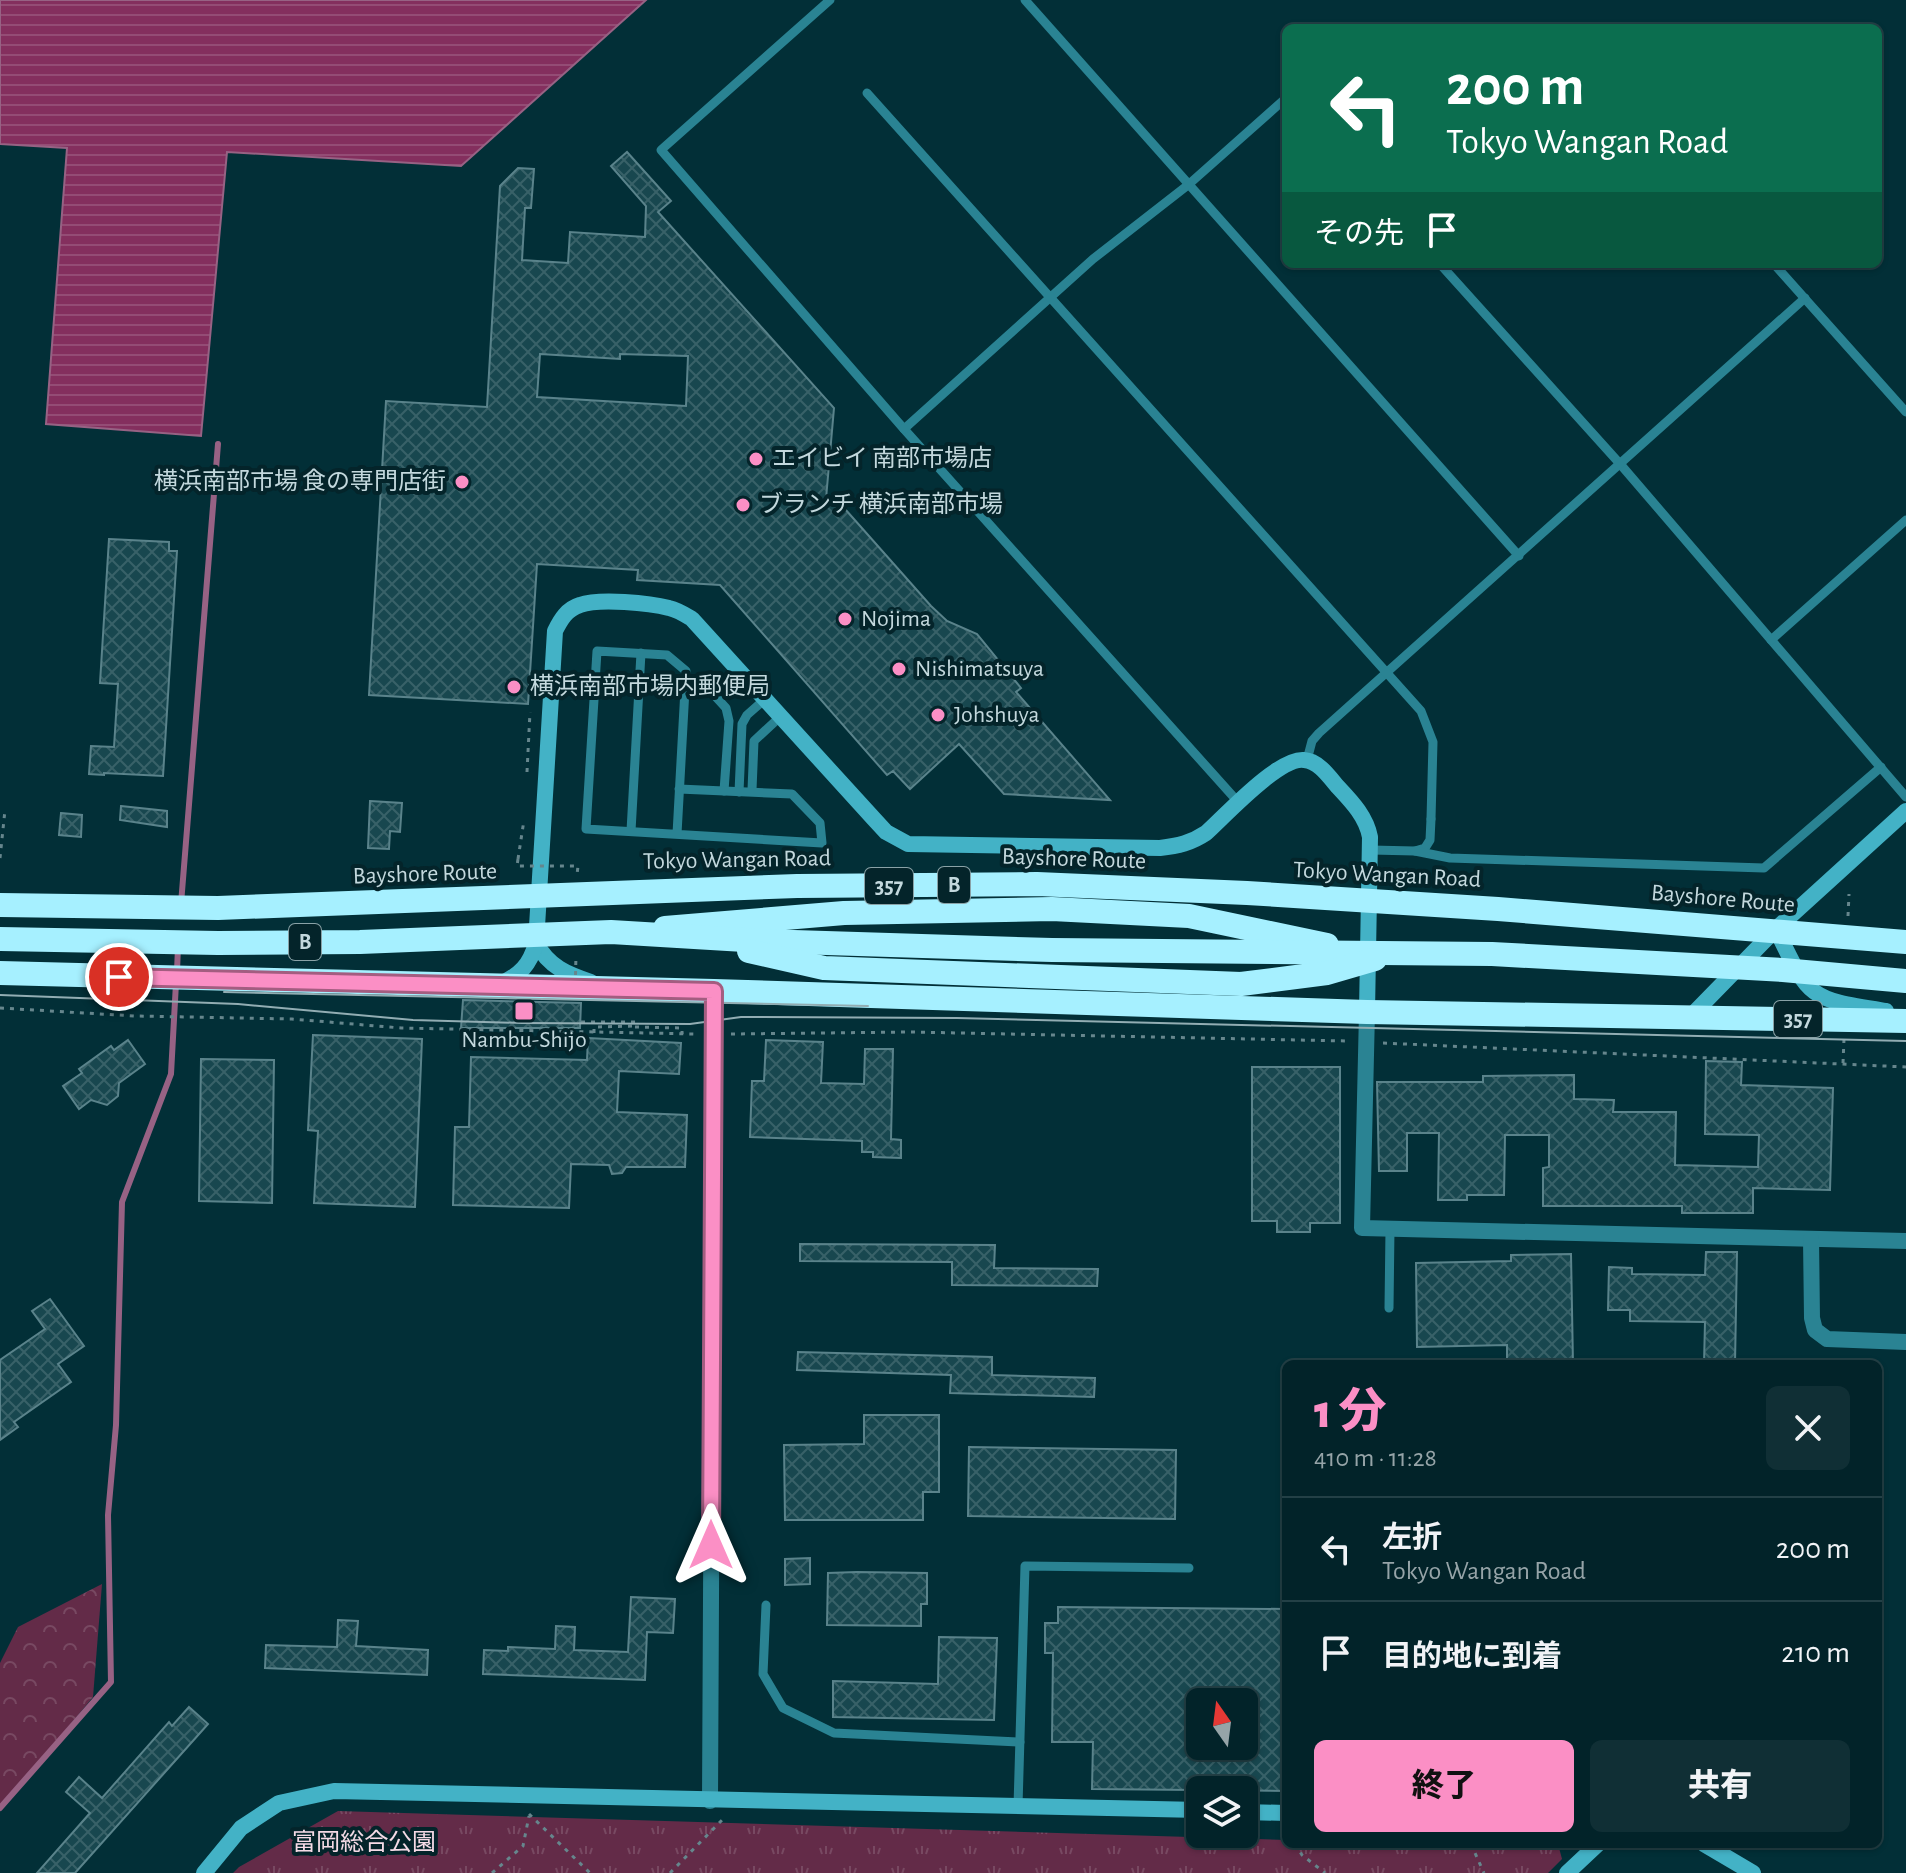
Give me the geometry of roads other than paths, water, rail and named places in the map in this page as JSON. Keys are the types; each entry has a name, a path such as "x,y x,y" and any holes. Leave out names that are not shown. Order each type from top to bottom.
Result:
{"highway":[{"name":"Bayshore Route","path":"0,902 218,908 797,886 1037,884 1467,907 1906,941"},
{"name":"Tokyo Wangan Road","path":"0,902 221,902 734,887 1034,886 1370,900 1906,941"},
{"path":"679,932 844,913 1052,909 1189,916 1327,945"},
{"path":"679,932 824,968 1068,979 1241,984 1327,973 1378,959"},
{"name":"B","path":"0,939 360,942 679,932 768,941 1052,950 1469,953 1783,970 1906,981"},
{"path":"768,941 849,934 1198,937 1469,953"},
{"path":"768,941 887,961 1241,967 1378,959 1428,952"},
{"name":"357","path":"0,973 1367,1012 1906,1021"}],"street":[{"path":"493,987 522,971 529,963 536,943 553,645 561,619 569,611 591,602 653,605 680,612 702,628 886,832 908,844 1160,848 1191,842 1286,763 1307,760 1323,770 1364,818 1371,850 1362,1228 1906,1241"},
{"path":"1690,1017 1776,929 1906,811"},
{"path":"1776,929 1797,974 1811,992 1833,1002 1906,1014"},
{"path":"536,943 548,961 564,973 617,990"},
{"path":"710,1801 714,991"},
{"path":"1811,1239 1812,1318 1815,1330 1827,1339 1906,1342"},
{"path":"204,1873 241,1828 279,1803 334,1791 1186,1810"},
{"path":"1258,1812 1282,1813"},
{"path":"1567,1873 1594,1848"},
{"path":"1711,1848 1753,1873"}],"lane":[{"path":"830,0 661,150 904,429 1239,803"},
{"path":"1025,0 1519,556"},
{"path":"867,93 1421,711 1432,734 1434,750 1429,845 1415,851"},
{"path":"904,429 1093,259 1188,185 1282,102"},
{"path":"1444,268 1621,465 1906,797"},
{"path":"1778,268 1906,412"},
{"path":"1307,760 1312,741 1319,733 1805,298"},
{"path":"1771,640 1906,520"},
{"path":"677,834 679,789 686,683 684,668 671,657 597,651 586,829 822,843 820,823 796,796 752,790 679,789"},
{"path":"631,831 641,653"},
{"path":"686,683 705,685 728,712 724,791"},
{"path":"739,792 743,720 765,699"},
{"path":"752,790 754,741 781,716"},
{"path":"1371,850 1415,851 1450,858 1764,868 1881,767"},
{"path":"1389,1308 1390,1229"},
{"path":"1018,1806 1025,1566 1189,1568"},
{"path":"766,1605 763,1674 783,1708 834,1733 1020,1742"}],"waterway":[{"path":"181,904 218,444"},
{"path":"177,971 178,947"},
{"path":"0,1808 111,1682 108,1515 116,1425 122,1202 171,1074 176,983"}],"tram line":[{"path":"224,992 868,1006"},
{"path":"0,995 238,1004 413,1020 522,1023 690,1024 741,1017 957,1018 1906,1041"}],"place":[{"name":"エイビイ 南部市場店","path":"756,459"},
{"name":"横浜南部市場 食の専門店街","path":"462,482"},
{"name":"ブランチ 横浜南部市場","path":"743,505"},
{"name":"Nojima","path":"845,619"},
{"name":"Nishimatsuya","path":"899,669"},
{"name":"横浜南部市場内郵便局","path":"514,687"},
{"name":"Johshuya","path":"938,715"},
{"name":"Nambu-Shijo","path":"524,1011"}],"park label":[{"name":"富岡総合公園","path":"364,1843"}]}
